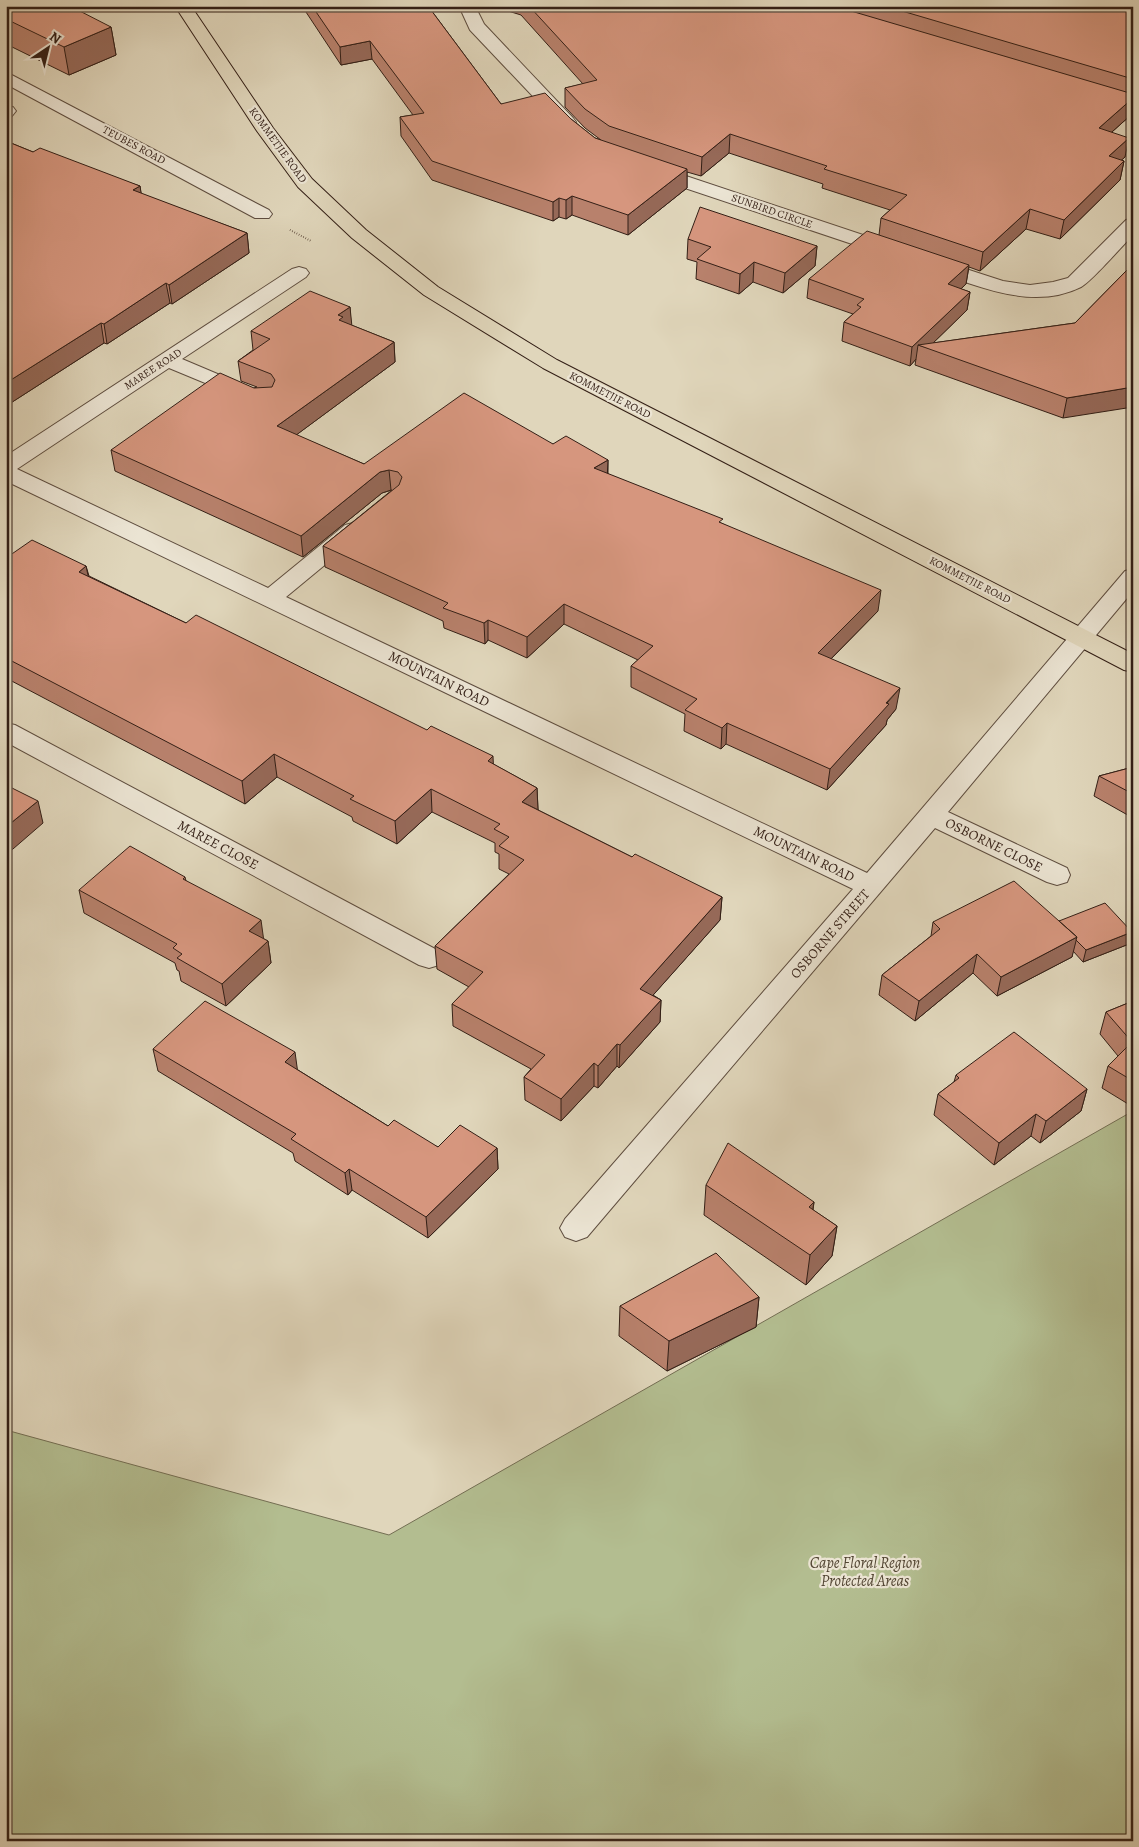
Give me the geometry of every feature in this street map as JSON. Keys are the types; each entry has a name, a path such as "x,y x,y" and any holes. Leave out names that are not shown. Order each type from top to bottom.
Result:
{"main road":[{"name":"KOMMETJIE ROAD","path":"183,6 266,131 305,183 359,234 431,291 550,364 1133,664"}],"street":[{"path":"467,6 476,26 578,133"},
{"name":"TEUBES ROAD","path":"6,77 262,214"},
{"name":"SUNBIRD CIRCLE","path":"629,162 1000,287 1030,291 1055,288 1075,282 1129,234"},
{"name":"MAREE ROAD","path":"6,466 299,273"},
{"path":"167,360 265,402"},
{"name":"MOUNTAIN ROAD","path":"6,472 871,886"},
{"path":"270,598 368,517"},
{"name":"OSBORNE STREET","path":"576,1228 932,815 1133,576"},
{"name":"MAREE CLOSE","path":"6,731 429,958"},
{"name":"OSBORNE CLOSE","path":"932,815 1057,876"}],"path":[{"path":"262,214 314,243"}],"green space":[{"name":"Cape Floral Region Protected Areas","path":"1133,1111 1133,1841 6,1841 6,1430 389,1535"}],"building":[{"path":"6,6 70,6 111,27 64,47 6,19"},
{"path":"312,6 428,6 501,104 545,93 571,119 595,138 687,169 628,215 572,196 566,200 559,198 553,202 432,161 400,117 424,113 370,41 340,47"},
{"path":"529,6 834,6 1133,94 1133,98 1099,128 1129,138 1109,156 1124,161 1064,220 1030,209 983,252 881,218 907,195 824,169 827,166 730,134 702,157 609,126 585,109 565,88 597,80"},
{"path":"885,6 1133,6 1133,79"},
{"path":"6,141 33,152 40,148 140,186 133,190 247,233 169,285 166,283 104,324 101,323 6,383"},
{"path":"700,207 817,246 785,273 754,262 740,274 697,259 711,247 688,239"},
{"path":"867,231 969,265 948,284 970,292 912,347 844,322 861,307 857,305 864,299 809,279"},
{"path":"1127,270 1133,270 1133,387 1067,398 918,345 1075,323"},
{"path":"310,291 350,307 338,315 343,317 339,320 394,342 277,426 364,464 464,393 553,444 566,436 608,460 594,468 723,519 719,522 881,590 818,653 900,688 886,703 889,704 830,769 727,723 722,728 685,710 697,699 631,666 653,646 564,604 527,637 488,620 484,623 443,608 448,603 323,546 399,485 402,477 398,472 389,470 380,472 301,536 111,450 220,373 254,388 272,387 275,380 271,374 238,361 270,339 251,331"},
{"path":"32,540 86,566 79,572 186,623 196,615 427,730 431,726 493,756 488,761 537,788 522,802 632,857 635,854 722,897 640,989 661,1000 620,1045 617,1044 598,1066 594,1063 561,1099 524,1077 545,1055 452,1004 483,972 435,946 524,860 499,846 509,837 494,829 500,824 431,789 395,821 350,799 354,796 274,754 242,781 6,658 6,558"},
{"path":"1133,767 1133,794 1099,776"},
{"path":"6,785 38,801 6,827"},
{"path":"130,846 185,877 183,879 261,920 249,931 268,941 222,984 177,958 182,954 173,948 177,944 79,890"},
{"path":"1014,881 1077,937 1001,977 977,954 919,1001 882,975 940,929 933,922"},
{"path":"1105,903 1132,932 1086,950 1076,940 1077,937 1059,921"},
{"path":"205,1001 295,1052 285,1062 388,1126 394,1120 438,1147 460,1125 497,1148 426,1217 349,1169 345,1173 291,1139 296,1134 153,1049"},
{"path":"1133,1001 1133,1081 1108,1066 1132,1042 1106,1012"},
{"path":"1014,1032 1087,1089 1046,1121 1036,1114 999,1143 938,1094 959,1078 956,1075"},
{"path":"728,1143 814,1202 809,1207 837,1226 810,1255 706,1185"},
{"path":"716,1253 759,1297 669,1341 620,1306"}]}
